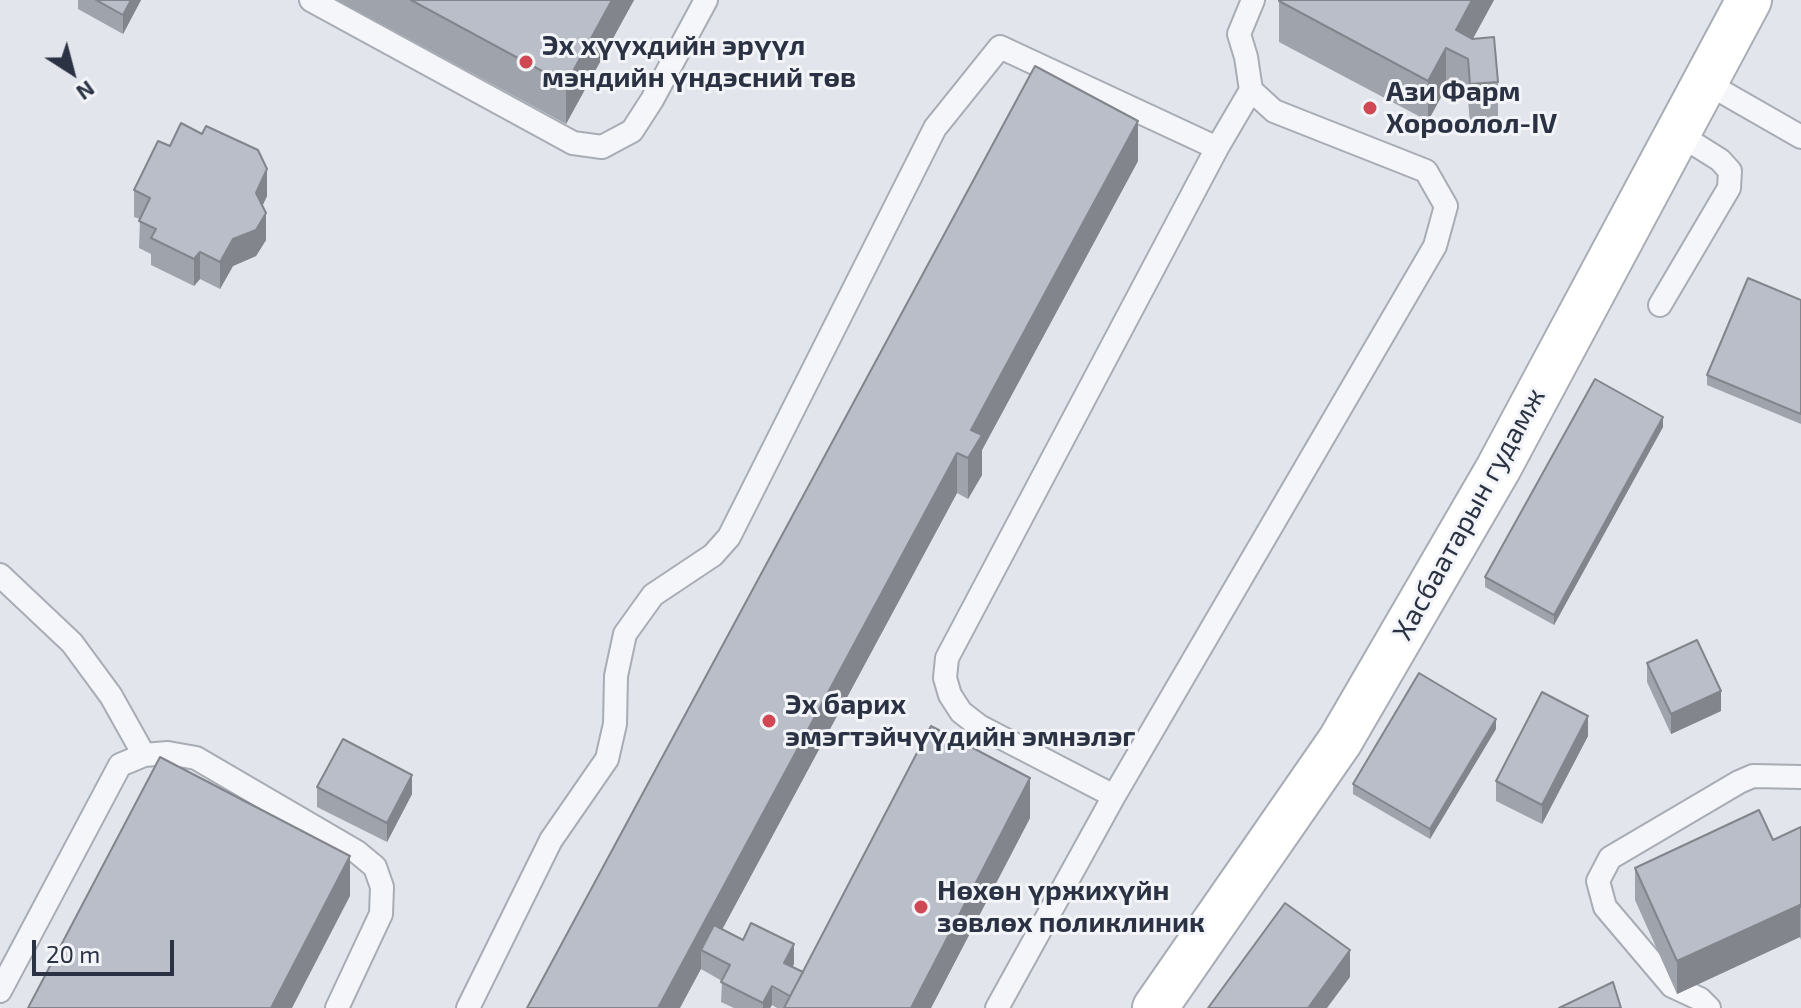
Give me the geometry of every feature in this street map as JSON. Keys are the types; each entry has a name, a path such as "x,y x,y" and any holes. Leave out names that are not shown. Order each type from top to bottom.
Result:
{"street":[{"name":"Хасбаатарын гудамж","path":"1155,1008 1340,741 1498,469 1749,0"}],"lane":[{"path":"311,0 573,143 602,147 632,131 706,0"},
{"path":"997,1008 1114,796 1435,246 1446,206 1426,171 1274,111 1251,90 1239,34 1253,0"},
{"path":"468,1008 551,840 607,759 615,724 616,676 625,634 653,595 713,555 729,537 935,128 1000,47 1217,148"},
{"path":"1705,82 1801,137"},
{"path":"1114,796 979,726 961,712 950,695 945,678 947,658 1217,148 1251,90"},
{"path":"1660,305 1729,188 1730,171 1720,160 1677,133"},
{"path":"0,575 72,643 111,696 144,755"},
{"path":"0,991 120,765 144,755 168,753 196,758 357,852 375,867 382,887 381,914 337,1008"},
{"path":"1709,1008 1700,999 1672,986 1605,907 1598,881 1610,858 1739,782 1753,776 1801,777"}],"building":[{"path":"96,0 131,0 123,15"},
{"path":"411,0 612,0 566,84"},
{"path":"1279,0 1472,0 1456,30 1472,39 1494,37 1498,82 1470,84 1468,59 1446,48 1428,81"},
{"name":"Эх барих эмэгтэйчүүдийн эмнэлэг","path":"1035,66 1138,121 971,430 982,435 968,458 957,453 658,1008 527,1008"},
{"path":"181,123 202,134 206,126 258,150 267,169 256,193 266,213 256,230 233,239 220,262 200,252 194,259 151,238 156,229 139,221 150,198 134,190 158,141 170,146"},
{"path":"1748,278 1801,300 1801,414 1707,375"},
{"path":"1595,379 1663,417 1554,615 1485,577"},
{"path":"1697,640 1721,691 1671,714 1647,663"},
{"path":"1419,673 1496,719 1430,829 1353,784"},
{"path":"1542,692 1588,716 1542,805 1496,781"},
{"name":"Нөхөн үржихүйн зөвлөх поликлиник","path":"931,726 1030,778 911,1008 784,1008"},
{"path":"343,739 412,775 387,823 317,787"},
{"path":"160,757 350,856 271,1008 28,1008"},
{"path":"1759,810 1773,840 1801,827 1801,907 1677,961 1635,868"},
{"path":"1285,903 1350,950 1308,1008 1208,1008"},
{"path":"751,923 794,944 784,963 803,972 790,996 772,986 763,1003 721,982 730,965 701,950 714,925 743,940"},
{"path":"1613,982 1621,1008 1559,1008"}],"place":[{"name":"Эх хүүхдийн эрүүл мэндийн үндэсний төв","path":"526,62"},
{"name":"Ази Фарм Хороолол-IV","path":"1370,108"},
{"name":"Эх барих эмэгтэйчүүдийн эмнэлэг","path":"769,721"},
{"name":"Нөхөн үржихүйн зөвлөх поликлиник","path":"921,907"}]}
